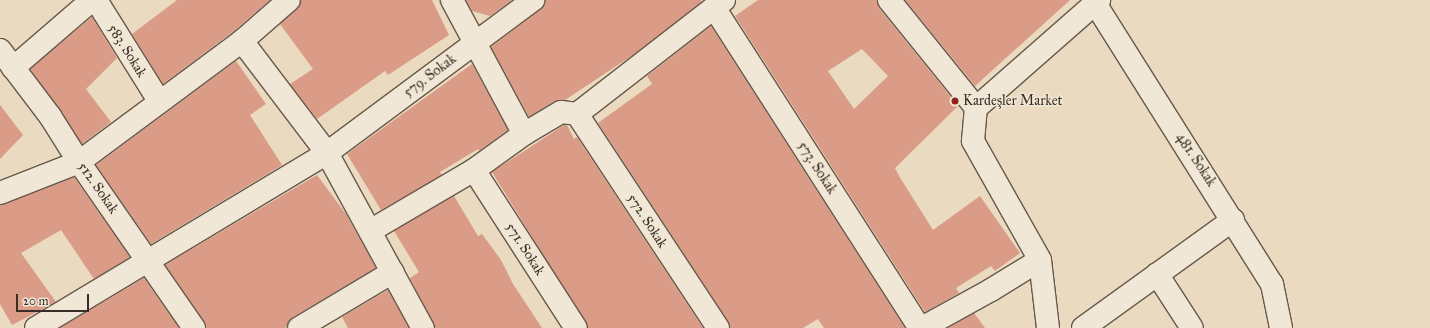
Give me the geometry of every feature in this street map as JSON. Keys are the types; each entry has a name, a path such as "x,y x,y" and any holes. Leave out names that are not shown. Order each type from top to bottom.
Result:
{"street":[{"path":"13,68 92,0"},
{"name":"583. Sokak","path":"96,0 159,101"},
{"path":"0,193 78,162 242,41 289,0"},
{"path":"452,0 476,42 524,134"},
{"name":"579. Sokak","path":"36,328 327,153 533,0"},
{"path":"889,0 976,108"},
{"path":"1048,328 1040,260 973,141 976,108 1096,1"},
{"name":"481. Sokak","path":"1096,1 1234,220 1272,284 1281,328"},
{"path":"370,230 474,170 524,134 561,112 577,114 719,4"},
{"name":"573. Sokak","path":"719,4 921,328"},
{"path":"242,41 327,153 423,328"},
{"name":"512. Sokak","path":"0,50 50,116 78,162 149,260 194,328"},
{"name":"572. Sokak","path":"577,114 718,328"},
{"name":"571. Sokak","path":"474,170 576,328"},
{"path":"1083,328 1234,220"},
{"path":"921,328 991,290 1040,260"},
{"path":"299,328 393,272"},
{"path":"1157,274 1192,328"}],"building":[{"path":"177,0 270,0 234,31 163,84 132,34"},
{"path":"301,0 432,0 449,35 388,75 385,71 317,119 290,84 313,69 280,24 297,9"},
{"path":"466,0 512,0 490,16 472,11"},
{"path":"545,0 701,0 702,2 633,55 565,100 555,101 529,117 491,47 540,10"},
{"path":"758,0 877,0 879,8 958,106 895,168 899,176 933,230 980,196 1020,253 995,271 991,266 956,288 959,293 925,312 735,16","holes":["862,49 888,76 854,109 828,71"]},
{"path":"905,0 1070,0 975,86"},
{"path":"92,17 117,58 86,89 111,122 82,144 30,69"},
{"path":"711,26 905,328 824,328 818,319 803,328 730,328 728,321 598,123 652,84 647,76"},
{"path":"236,61 266,104 250,115 282,165 151,244 96,165"},
{"path":"472,64 508,130 479,151 478,149 440,172 442,175 381,210 347,154"},
{"path":"0,105 23,135 0,159"},
{"path":"564,125 567,125 574,139 577,137 703,328 588,328 492,172"},
{"path":"317,175 346,214 376,268 293,317 285,328 206,328 204,321 165,265"},
{"path":"74,177 130,257 94,279 61,230 21,253 56,302 12,325 0,304 0,205"},
{"path":"454,196 478,236 482,234 501,260 513,284 542,328 435,328 410,278 419,272 394,231"},
{"path":"144,278 179,328 60,328"},
{"path":"388,290 409,328 348,328 342,317"},
{"path":"974,313 985,328 948,328"}],"place":[{"name":"Kardeşler Market","path":"955,101"}]}
